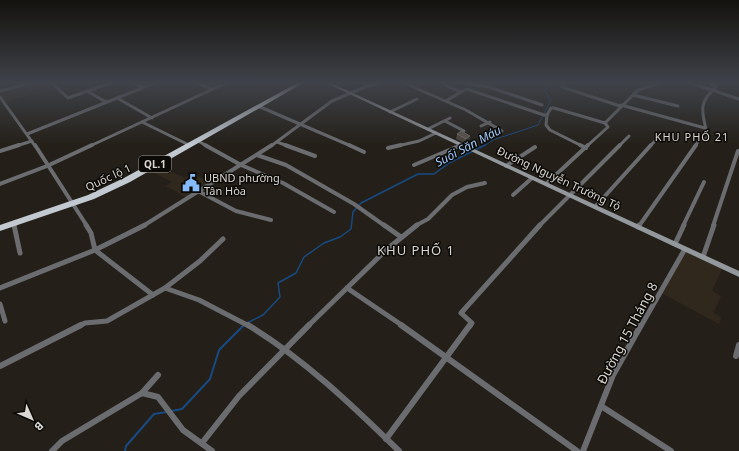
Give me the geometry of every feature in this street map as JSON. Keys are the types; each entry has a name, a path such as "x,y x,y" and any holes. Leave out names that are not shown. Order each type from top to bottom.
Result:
{"highway":[{"name":"Quốc lộ 1","path":"0,228 72,204 127,180 263,103"}],"main road":[{"name":"Đường Nguyễn Trường Tộ","path":"372,103 739,274"}],"street":[{"path":"4,103 32,141 91,233 95,250 153,295"},
{"path":"27,134 103,103"},
{"path":"126,103 152,118"},
{"path":"0,184 47,166 183,103"},
{"path":"0,288 95,250 149,223 241,166 300,125 328,103"},
{"path":"390,112 409,103"},
{"path":"451,103 479,114 502,131"},
{"path":"510,103 546,115"},
{"path":"536,103 542,105"},
{"path":"612,103 705,128"},
{"path":"605,123 624,103"},
{"path":"666,103 678,106"},
{"path":"638,227 700,139 708,139 702,116 702,103"},
{"path":"258,106 300,125 329,134 364,152"},
{"path":"546,184 586,148 608,127 605,123 551,108 546,115 546,125 550,130 586,148"},
{"path":"428,129 450,118"},
{"path":"445,121 464,131"},
{"path":"142,122 189,146"},
{"path":"481,126 490,122"},
{"path":"388,148 419,141 436,133"},
{"path":"386,439 448,358 472,323 461,313 500,266 629,136"},
{"path":"198,140 241,166 283,183 334,212"},
{"path":"0,151 32,141"},
{"path":"595,207 655,141"},
{"path":"276,142 315,156"},
{"path":"414,165 461,145"},
{"path":"506,166 535,147"},
{"path":"702,257 738,151"},
{"path":"257,155 286,165 354,204 401,238"},
{"path":"513,195 532,178"},
{"path":"675,244 704,182"},
{"path":"202,444 239,396 346,288 415,226 428,219 452,195 467,187 485,183"},
{"path":"200,192 236,211 271,220"},
{"path":"14,224 20,253"},
{"path":"0,366 85,324 107,321 153,295 165,288 200,261 223,239"},
{"name":"Đường 15 Tháng 8","path":"583,451 616,370 685,249"},
{"path":"165,288 211,304 249,326 284,349 399,451"},
{"path":"346,288 448,358 578,451"},
{"path":"0,304 5,321"},
{"path":"736,356 739,345"},
{"path":"52,451 62,441 142,393 158,375"},
{"path":"142,393 158,397 183,430 209,450"},
{"path":"601,406 671,451"}],"shaded area":[{"name":"UBND phường Tân Hòa","path":"155,167 169,174 172,172 185,178 190,175 193,177 196,175 211,183 187,198 166,186 172,182 149,170"},
{"path":"686,252 722,269 712,291 721,296 713,313 721,317 719,324 663,294"}],"building":[{"path":"461,131 470,136 466,139 457,134"}],"waterway":[{"name":"Suối Săn Máu","path":"484,146 493,140 538,125 549,103"},
{"name":"Suối Săn Máu","path":"247,323 263,315 280,297 278,283 296,273 304,257 324,243 340,237 351,229 353,212 361,203 418,174 434,174 449,163 485,145"},
{"name":"Suối Săn Máu","path":"171,411 182,409 210,379 219,350 244,325"},
{"name":"Suối Săn Máu","path":"125,451 126,446 154,414 167,412"}],"place":[{"name":"UBND phường Tân Hòa","path":"191,183"}],"district":[{"name":"KHU PHỐ 21","path":"692,136"},
{"name":"KHU PHỐ 1","path":"416,250"}]}
